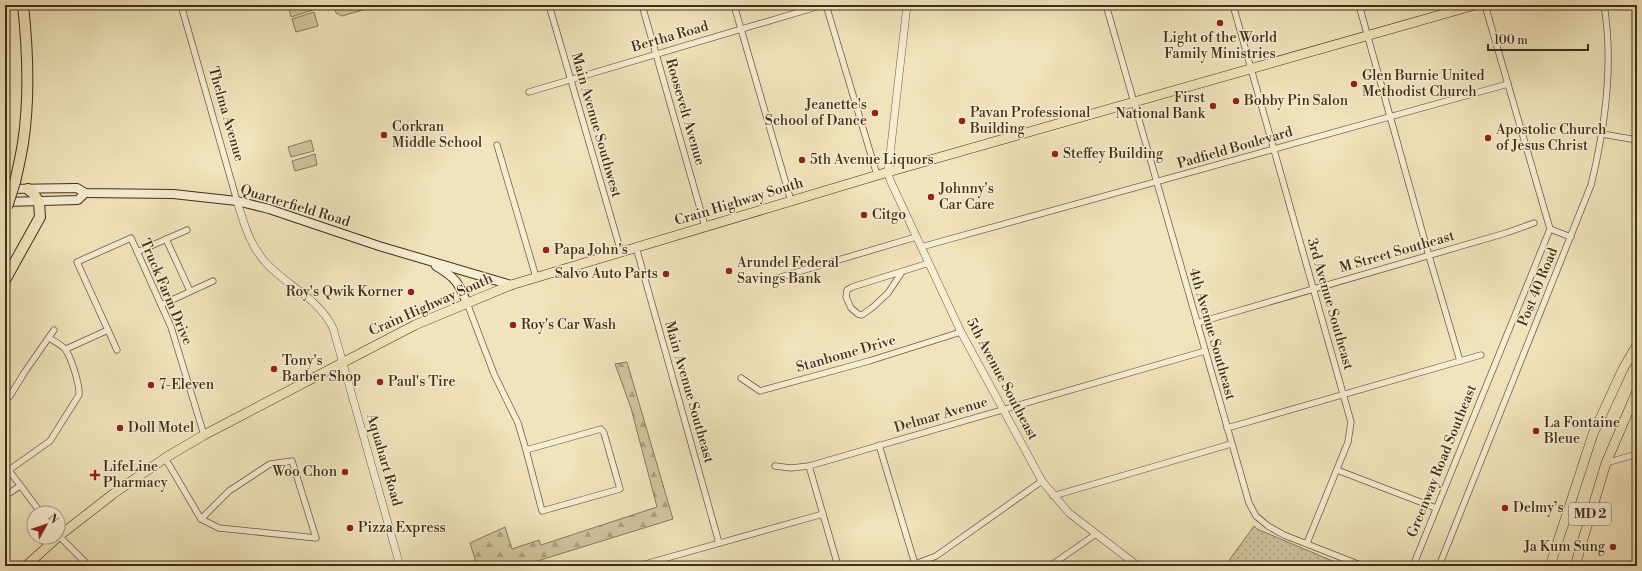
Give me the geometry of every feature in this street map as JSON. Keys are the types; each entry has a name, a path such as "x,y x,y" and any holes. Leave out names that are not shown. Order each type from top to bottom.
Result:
{"highway":[{"path":"6,208 15,182 23,143 28,79 27,40 23,5"},
{"path":"5,280 40,217 39,202 33,192 28,189"}],"main road":[{"name":"Crain Highway South","path":"66,530 113,494 165,458 204,435 415,324 510,285 876,175 1475,5"},
{"name":"Quarterfield Road","path":"5,189 77,188 85,193 140,192 238,201 282,213 423,259 510,285"},
{"name":"Quarterfield Road","path":"6,208 39,202 78,200 85,193"},
{"name":"Quarterfield Road","path":"423,259 454,278 467,303"},
{"name":"MD 2","path":"1550,566 1593,434 1623,369 1637,345"},
{"name":"MD 2","path":"1575,566 1606,463 1637,391"},
{"path":"26,566 48,545"},
{"path":"36,566 52,545"}],"street":[{"name":"Thelma Avenue","path":"181,5 250,238 258,252 272,269 307,296 328,317 335,333 343,361"},
{"name":"Main Avenue Southwest","path":"549,5 621,252"},
{"name":"Roosevelt Avenue","path":"642,5 705,226"},
{"path":"734,5 791,201"},
{"name":"Bertha Road","path":"529,92 823,5"},
{"path":"826,5 876,175"},
{"path":"888,172 907,5"},
{"name":"4th Avenue Southeast","path":"1106,5 1246,497 1256,516 1262,523 1280,533 1363,566"},
{"name":"3rd Avenue Southeast","path":"1233,5 1350,418 1350,433 1348,442 1307,543"},
{"path":"1359,5 1460,361"},
{"path":"1485,5 1550,229 1571,237"},
{"name":"Post 40 Road","path":"1439,566 1591,186 1602,134 1608,69 1608,24 1604,5"},
{"name":"Padfield Boulevard","path":"921,246 1508,84"},
{"path":"1602,134 1637,140"},
{"path":"497,145 536,277"},
{"name":"5th Avenue Southeast","path":"888,172 890,180 916,237 961,332 1042,482 1069,513 1138,566"},
{"name":"M Street Southeast","path":"1196,324 1506,233 1534,223"},
{"name":"Greenway Road Southeast","path":"1413,566 1550,229"},
{"path":"137,252 186,230"},
{"path":"774,279 916,237"},
{"name":"Truck Farm Drive","path":"117,350 77,262 131,238 171,327 204,435"},
{"path":"166,239 190,291"},
{"name":"Main Avenue Southeast","path":"636,247 719,543"},
{"path":"902,272 888,293 873,308 862,315 858,314 851,308 846,297 847,290 852,287 929,263"},
{"path":"161,305 213,281"},
{"path":"467,303 494,374 518,423 542,511 620,489 604,433 601,429 526,450"},
{"path":"5,401 10,396 54,330"},
{"path":"66,349 108,330"},
{"name":"Stanhome Drive","path":"741,378 760,391 869,361 961,332"},
{"path":"9,470 50,441 79,395 79,389 70,357 66,349 49,338"},
{"name":"Delmar Avenue","path":"775,466 791,468 809,466 1205,351"},
{"path":"1227,428 1481,355"},
{"name":"Aquahart Road","path":"343,361 400,566"},
{"path":"1053,496 1231,444"},
{"path":"879,445 914,565"},
{"path":"1606,463 1637,454"},
{"path":"165,458 201,519 219,528 316,538 292,461 270,464 229,491 201,519"},
{"path":"5,465 35,505"},
{"path":"809,466 838,566"},
{"path":"1337,470 1436,508"},
{"path":"906,566 914,565 936,556 1042,482"},
{"path":"5,496 20,486"},
{"path":"638,566 823,514"},
{"path":"1050,566 1096,534"},
{"path":"66,542 85,562 86,566"}],"green space":[{"path":"288,5 312,5 313,10 291,17"},
{"path":"334,5 380,5 342,16 336,13"},
{"path":"314,12 318,26 296,32 292,19"},
{"path":"311,140 314,151 291,157 288,147"},
{"path":"315,154 317,165 295,171 292,161"},
{"path":"627,362 673,519 521,566 477,566 470,543 505,527 512,549 539,540 541,545 657,507 631,408 615,364"},
{"path":"1254,526 1257,529 1342,565 1225,566"}],"place":[{"name":"Light of the World Family Ministries","path":"1220,23"},
{"name":"Glen Burnie United Methodist Church","path":"1354,84"},
{"name":"Bobby Pin Salon","path":"1236,101"},
{"name":"First National Bank","path":"1213,106"},
{"name":"Jeanette's School of Dance","path":"875,113"},
{"name":"Pavan Professional Building","path":"962,121"},
{"name":"Corkran Middle School","path":"384,135"},
{"name":"Apostolic Church of Jesus Christ","path":"1488,138"},
{"name":"Steffey Building","path":"1055,154"},
{"name":"5th Avenue Liquors","path":"802,160"},
{"name":"Johnny's Car Care","path":"931,197"},
{"name":"Citgo","path":"864,215"},
{"name":"Papa John's","path":"546,250"},
{"name":"Arundel Federal Savings Bank","path":"729,271"},
{"name":"Salvo Auto Parts","path":"666,274"},
{"name":"Roy's Qwik Korner","path":"411,292"},
{"name":"Roy's Car Wash","path":"513,325"},
{"name":"Tony's Barber Shop","path":"274,369"},
{"name":"Paul's Tire","path":"380,382"},
{"name":"7-Eleven","path":"151,385"},
{"name":"Doll Motel","path":"120,428"},
{"name":"La Fontaine Bleue","path":"1536,431"},
{"name":"Woo Chon","path":"345,472"},
{"name":"LifeLine Pharmacy","path":"95,475"},
{"name":"Delmy’s","path":"1505,508"},
{"name":"Pizza Express","path":"350,528"},
{"name":"Ja Kum Sung","path":"1613,547"}]}
